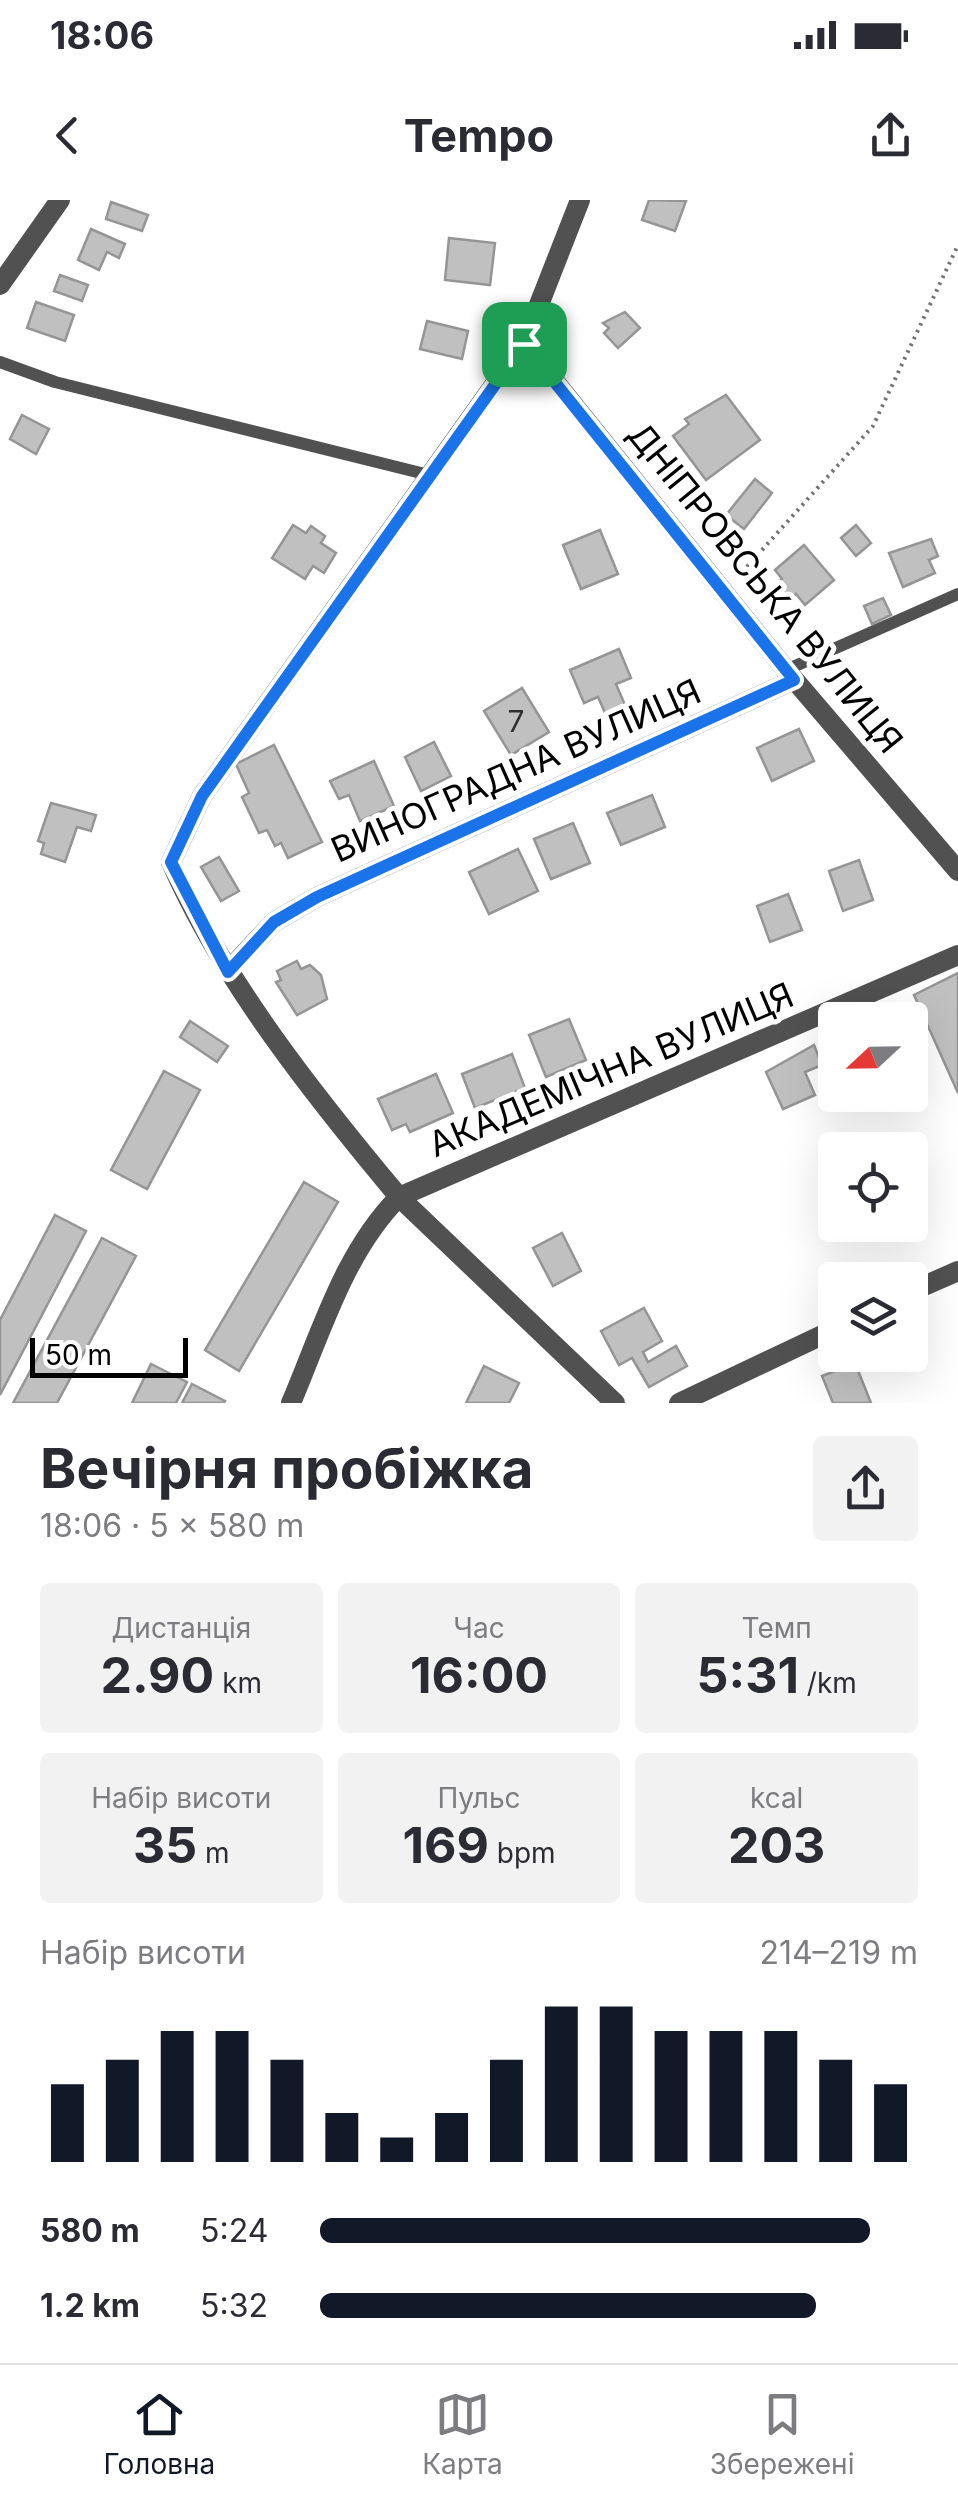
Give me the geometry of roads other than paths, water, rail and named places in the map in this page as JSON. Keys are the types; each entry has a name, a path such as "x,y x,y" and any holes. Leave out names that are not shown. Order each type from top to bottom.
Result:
{"street":[{"path":"0,285 60,200"},
{"path":"580,200 524,344 202,796 171,862 228,972 399,1197 615,1403"},
{"name":"ДНІПРОВСЬКА ВУЛИЦЯ","path":"524,344 790,675 958,871"},
{"name":"ВИНОГРАДНА ВУЛИЦЯ","path":"228,972 274,922 317,897 790,675"},
{"name":"АКАДЕМІЧНА ВУЛИЦЯ","path":"399,1197 958,956"},
{"path":"291,1403 351,1262 375,1221 399,1197"},
{"path":"928,1284 958,1271"},
{"path":"679,1403 818,1337"}],"lane":[{"path":"0,362 55,382 429,475"},
{"path":"790,675 958,594"}]}
